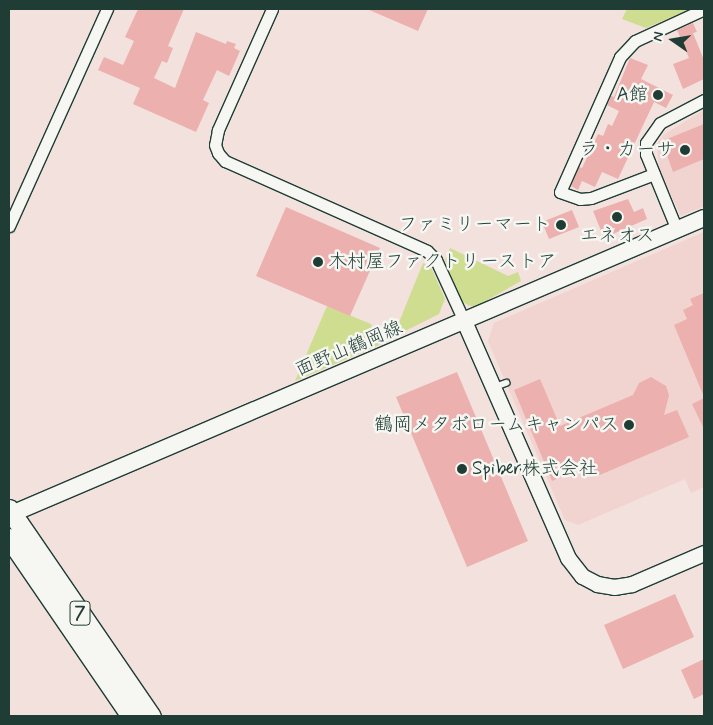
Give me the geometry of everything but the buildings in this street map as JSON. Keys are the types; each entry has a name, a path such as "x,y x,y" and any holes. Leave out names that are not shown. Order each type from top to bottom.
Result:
{"highway":[{"name":"7","path":"10,512 151,716"},
{"name":"7","path":"9,538 131,716"}],"main road":[{"name":"面野山鶴岡線","path":"10,512 704,218"}],"street":[{"path":"9,226 107,9"},
{"path":"272,9 218,130 215,145 218,153 225,161 427,251 436,260 464,321 500,385 568,558 582,576 597,584 614,587 632,584 703,555"},
{"path":"654,174 591,198 580,199 560,192 620,57 635,42 703,12"},
{"path":"677,230 646,154 652,132 660,123 704,100"}],"shaded area":[{"path":"704,110 704,206 681,216 659,170 657,144 663,135"},
{"path":"704,232 704,487 691,493 685,479 578,525 565,520 488,341 494,323"}],"green space":[{"path":"627,9 691,9 646,28 622,19"},
{"path":"450,248 508,276 518,272 521,281 475,307 468,305 460,300 445,260"},
{"path":"423,263 431,267 445,299 439,314 393,337"},
{"path":"327,306 371,324 379,345 295,381"}],"place":[{"name":"A館","path":"658,95"},
{"name":"ラ・カーサ","path":"685,150"},
{"name":"エネオス","path":"617,217"},
{"name":"ファミリーマート","path":"561,225"},
{"name":"木村屋ファクトリーストア","path":"318,262"},
{"name":"鶴岡メタボロームキャンパス","path":"629,425"},
{"name":"Spiber株式会社","path":"462,469"}]}
